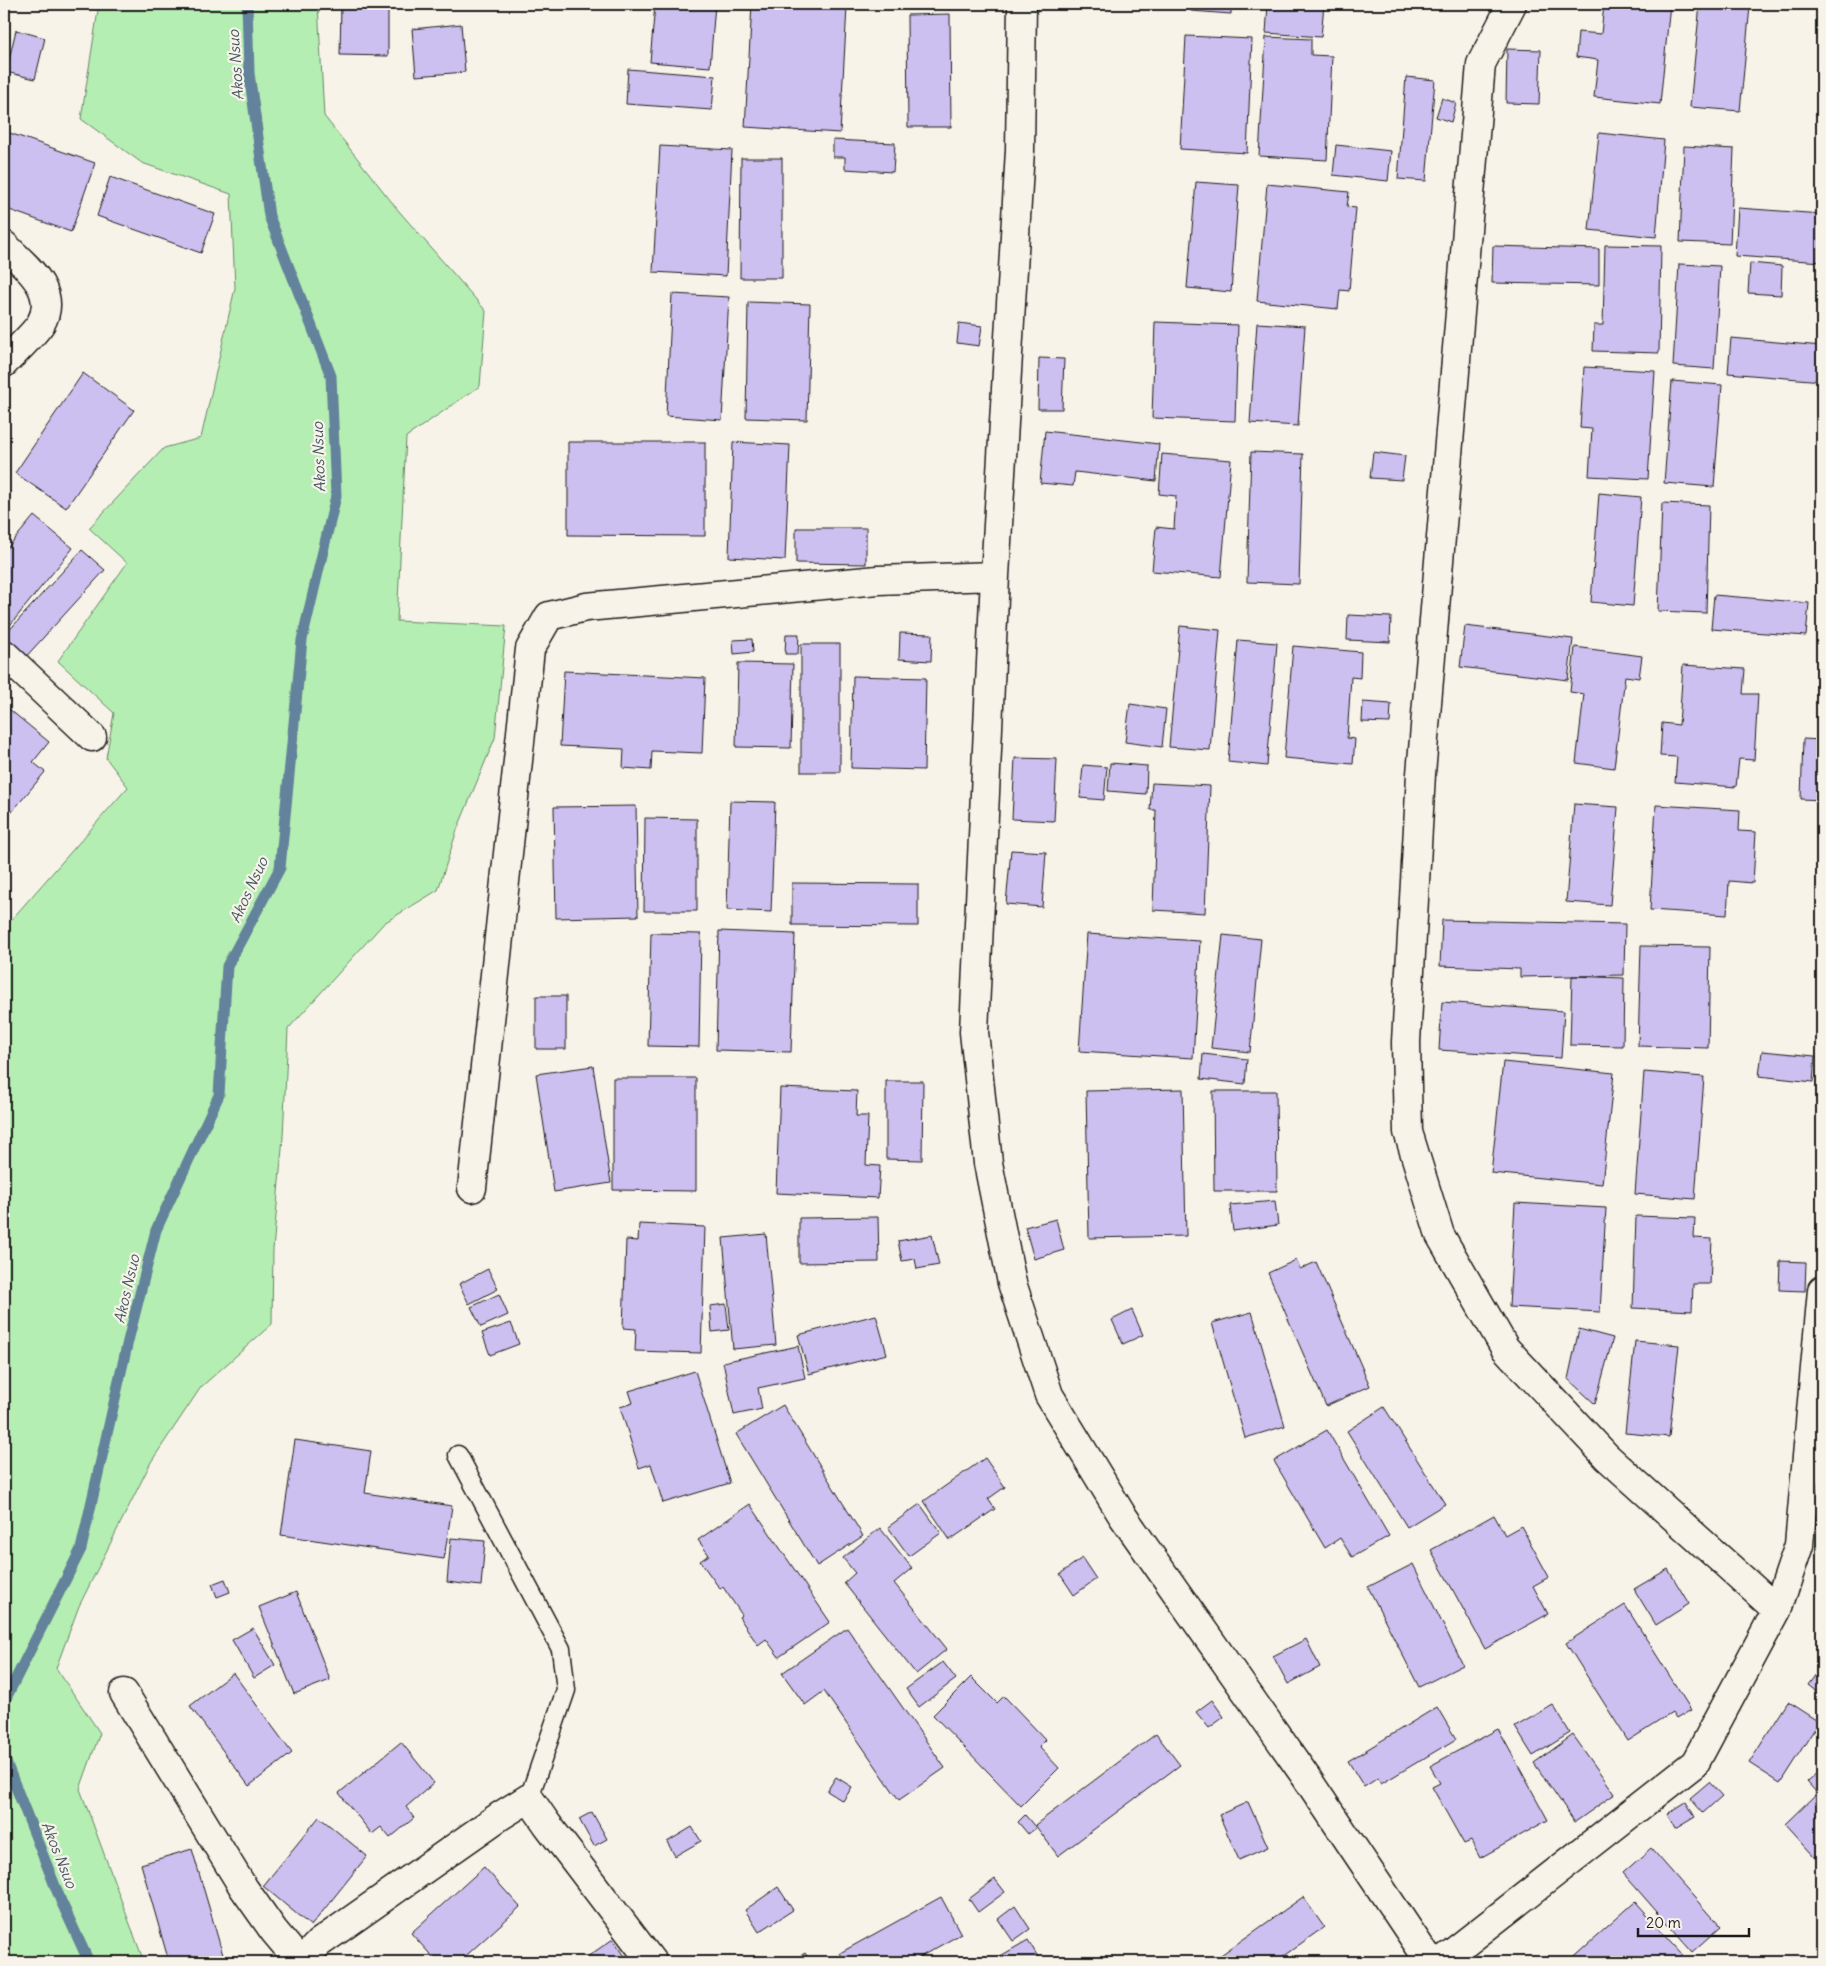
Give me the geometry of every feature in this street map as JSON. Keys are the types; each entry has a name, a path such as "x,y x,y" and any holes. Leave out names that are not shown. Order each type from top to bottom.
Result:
{"street":[{"path":"1022,4 1020,150 995,576 974,1032 988,1163 1012,1283 1049,1394 1118,1507 1306,1776 1430,1962"},
{"path":"1512,4 1481,64 1421,774 1406,1042 1408,1132 1440,1235 1505,1348 1607,1457 1777,1610"},
{"path":"4,245 36,277 47,300 41,323 4,363"},
{"path":"472,1188 530,649 550,616 586,607 878,580 995,576"},
{"path":"4,654 92,737"},
{"path":"1441,1962 1695,1763 1777,1610 1799,1545 1822,1290"},
{"path":"124,1692 243,1887 274,1931 300,1962 319,1943 500,1816 529,1798 652,1962"}],"lane":[{"path":"458,1455 561,1649 566,1690 529,1798"}],"green space":[{"path":"99,4 318,4 324,116 398,210 486,311 480,386 406,437 397,621 506,626 495,738 457,830 438,890 384,923 288,1029 283,1137 273,1250 272,1324 201,1387 151,1462 79,1606 56,1668 100,1733 80,1789 144,1962 4,1962 4,928 128,787 106,758 114,713 58,661 127,563 89,528 164,448 201,438 235,288 231,194 142,163 81,119"}],"building":[{"path":"341,4 388,4 388,56 340,55"},
{"path":"655,4 715,4 710,67 650,62"},
{"path":"752,4 847,7 840,133 745,127"},
{"path":"1191,4 1231,4 1231,14 1191,11"},
{"path":"1268,4 1324,4 1321,37 1266,33"},
{"path":"1604,4 1670,4 1660,104 1594,97 1598,60 1576,57 1578,32 1601,34"},
{"path":"1700,4 1750,6 1740,111 1690,107"},
{"path":"950,14 951,127 908,127 907,15"},
{"path":"461,24 465,72 416,76 412,29"},
{"path":"16,30 45,38 35,79 6,72"},
{"path":"1186,36 1252,39 1247,153 1180,149"},
{"path":"1266,37 1311,39 1311,55 1332,56 1327,160 1259,156"},
{"path":"1507,49 1541,50 1539,104 1506,103"},
{"path":"628,69 715,76 712,110 626,104"},
{"path":"1406,77 1435,80 1426,181 1398,179"},
{"path":"1442,98 1456,103 1451,122 1436,117"},
{"path":"4,131 95,163 71,232 4,208"},
{"path":"1599,133 1664,140 1656,237 1589,230"},
{"path":"833,140 895,143 893,172 845,169 845,157 833,157"},
{"path":"1336,145 1391,151 1388,181 1333,175"},
{"path":"660,146 732,150 726,276 653,272"},
{"path":"1684,146 1734,149 1730,244 1680,242"},
{"path":"741,158 782,158 782,278 740,278"},
{"path":"110,177 215,214 201,253 97,216"},
{"path":"1196,182 1239,185 1231,292 1187,288"},
{"path":"1267,184 1349,192 1347,207 1356,208 1349,291 1340,290 1338,309 1257,301"},
{"path":"1738,208 1822,214 1822,262 1735,256"},
{"path":"1605,245 1661,246 1659,353 1593,351 1594,325 1603,325"},
{"path":"1493,246 1599,249 1599,285 1492,283"},
{"path":"1750,263 1782,266 1781,295 1748,293"},
{"path":"1679,264 1720,266 1714,369 1673,366"},
{"path":"672,294 729,297 722,420 666,416"},
{"path":"748,302 810,304 807,420 746,418"},
{"path":"1155,322 1238,325 1235,421 1152,418"},
{"path":"959,323 982,326 979,346 957,343"},
{"path":"1257,323 1305,326 1298,426 1250,423"},
{"path":"1731,338 1822,346 1822,381 1728,373"},
{"path":"1039,358 1064,359 1062,409 1038,409"},
{"path":"1584,367 1655,371 1648,479 1589,476 1592,429 1580,428"},
{"path":"83,373 134,410 66,508 15,473"},
{"path":"1672,381 1722,385 1714,487 1664,483"},
{"path":"1045,431 1159,444 1156,481 1075,472 1073,486 1040,483"},
{"path":"568,442 705,442 705,536 568,535"},
{"path":"733,442 790,445 785,560 729,557"},
{"path":"1251,452 1303,454 1299,584 1247,582"},
{"path":"1373,452 1405,456 1402,480 1370,478"},
{"path":"1162,454 1231,460 1221,577 1152,571 1156,527 1174,529 1176,496 1159,494"},
{"path":"1599,493 1641,497 1633,606 1591,602"},
{"path":"1662,503 1709,505 1706,613 1658,611"},
{"path":"34,516 73,548 6,630 4,628 4,552"},
{"path":"796,528 866,528 866,564 796,563"},
{"path":"82,550 105,570 22,661 4,645 4,636"},
{"path":"1714,595 1809,603 1806,636 1711,629"},
{"path":"1348,615 1391,617 1390,642 1347,640"},
{"path":"1180,626 1220,630 1210,750 1169,747"},
{"path":"1465,626 1573,639 1568,680 1460,667"},
{"path":"900,633 932,634 931,661 899,659"},
{"path":"786,634 799,634 798,654 785,654"},
{"path":"752,639 753,652 734,654 733,640"},
{"path":"1238,640 1277,643 1267,766 1228,762"},
{"path":"801,644 840,644 840,772 801,772"},
{"path":"1293,646 1361,652 1360,678 1351,677 1347,738 1355,739 1353,764 1284,758"},
{"path":"1575,647 1642,656 1639,678 1625,676 1614,768 1576,763 1584,694 1570,692"},
{"path":"738,663 793,664 791,748 736,747"},
{"path":"1683,665 1745,669 1743,694 1758,694 1754,760 1739,759 1736,787 1675,782 1677,757 1660,756 1662,723 1679,725"},
{"path":"564,671 705,678 702,753 652,751 651,770 623,768 624,749 560,746"},
{"path":"853,676 926,678 924,770 851,768"},
{"path":"1363,702 1391,704 1390,723 1362,722"},
{"path":"1130,704 1166,709 1162,747 1125,742"},
{"path":"4,705 49,742 33,762 45,772 11,813 4,807"},
{"path":"1803,739 1822,740 1822,800 1801,799"},
{"path":"1015,758 1057,759 1054,821 1012,819"},
{"path":"1110,763 1147,766 1146,794 1108,791"},
{"path":"1083,765 1107,767 1104,800 1080,798"},
{"path":"1152,783 1210,786 1205,913 1153,910 1156,810 1150,810"},
{"path":"730,801 775,802 771,912 727,910"},
{"path":"1574,804 1618,807 1610,905 1566,902"},
{"path":"1656,805 1740,810 1739,831 1756,832 1753,883 1729,881 1727,915 1650,910"},
{"path":"636,806 638,916 556,918 554,807"},
{"path":"645,818 697,819 697,911 644,911"},
{"path":"1011,850 1046,852 1042,907 1006,904"},
{"path":"792,883 918,884 918,926 792,925"},
{"path":"1442,920 1625,924 1624,975 1520,977 1520,969 1440,966"},
{"path":"719,931 795,934 791,1052 716,1050"},
{"path":"651,933 701,934 699,1047 648,1046"},
{"path":"1087,934 1200,941 1193,1058 1079,1051"},
{"path":"1223,935 1261,939 1250,1052 1211,1048"},
{"path":"1641,946 1710,947 1708,1048 1638,1046"},
{"path":"1572,976 1624,978 1623,1046 1570,1045"},
{"path":"536,996 566,996 566,1049 536,1049"},
{"path":"1442,1002 1564,1011 1561,1058 1439,1050"},
{"path":"1762,1051 1815,1056 1813,1082 1759,1076"},
{"path":"1203,1054 1247,1059 1245,1084 1201,1079"},
{"path":"1503,1062 1614,1073 1602,1184 1491,1173"},
{"path":"593,1066 611,1183 554,1192 536,1074"},
{"path":"1644,1072 1704,1077 1695,1199 1635,1194"},
{"path":"613,1078 696,1078 696,1191 613,1190"},
{"path":"886,1081 923,1081 922,1160 886,1159"},
{"path":"780,1088 857,1091 856,1116 868,1116 866,1165 880,1166 878,1198 776,1193"},
{"path":"1183,1089 1186,1236 1089,1238 1086,1091"},
{"path":"1213,1091 1276,1091 1277,1191 1214,1191"},
{"path":"1275,1201 1278,1225 1233,1231 1230,1205"},
{"path":"1515,1203 1606,1208 1600,1312 1509,1307"},
{"path":"1636,1216 1695,1218 1694,1238 1712,1239 1710,1284 1693,1284 1692,1311 1633,1308"},
{"path":"878,1217 879,1262 799,1263 799,1218"},
{"path":"1056,1219 1064,1250 1034,1259 1025,1227"},
{"path":"639,1224 705,1227 701,1353 635,1351 636,1329 623,1328 626,1240 638,1241"},
{"path":"766,1234 776,1345 733,1349 723,1238"},
{"path":"932,1235 939,1265 917,1269 915,1259 902,1261 898,1241"},
{"path":"1296,1260 1300,1269 1316,1262 1370,1386 1326,1406 1268,1273"},
{"path":"1780,1261 1806,1262 1805,1291 1779,1290"},
{"path":"488,1269 498,1289 469,1304 459,1284"},
{"path":"499,1294 508,1315 481,1327 471,1307"},
{"path":"726,1304 729,1330 712,1332 710,1306"},
{"path":"1132,1310 1143,1335 1123,1344 1112,1320"},
{"path":"1252,1312 1285,1426 1245,1438 1212,1323"},
{"path":"876,1315 887,1354 809,1374 798,1335"},
{"path":"511,1323 519,1344 490,1355 482,1333"},
{"path":"1579,1329 1613,1338 1595,1404 1568,1379"},
{"path":"1635,1341 1679,1345 1669,1437 1625,1433"},
{"path":"798,1346 805,1378 758,1388 762,1409 734,1415 723,1362"},
{"path":"695,1371 730,1483 663,1503 651,1464 639,1468 620,1407 633,1403 629,1391"},
{"path":"783,1405 863,1536 817,1566 736,1434"},
{"path":"1384,1407 1445,1504 1407,1527 1347,1431"},
{"path":"1327,1430 1389,1536 1352,1557 1340,1538 1325,1548 1274,1461"},
{"path":"295,1440 371,1451 365,1493 452,1506 444,1559 281,1535"},
{"path":"985,1458 1005,1487 988,1499 995,1509 950,1540 924,1501"},
{"path":"750,1504 830,1622 779,1657 766,1639 758,1645 739,1617 742,1615 723,1587 720,1589 700,1561 709,1555 698,1540"},
{"path":"920,1504 941,1533 909,1556 888,1527"},
{"path":"1494,1515 1505,1535 1521,1526 1549,1577 1533,1586 1548,1614 1485,1649 1431,1550"},
{"path":"880,1528 912,1568 894,1583 947,1649 916,1674 844,1583 855,1573 843,1558"},
{"path":"451,1538 485,1541 481,1586 447,1582"},
{"path":"1082,1558 1096,1579 1074,1595 1060,1574"},
{"path":"1413,1564 1463,1665 1419,1687 1368,1587"},
{"path":"1668,1569 1689,1604 1656,1625 1634,1589"},
{"path":"225,1579 230,1592 217,1597 212,1584"},
{"path":"296,1592 330,1680 294,1694 259,1607"},
{"path":"1625,1605 1691,1710 1676,1719 1672,1713 1628,1741 1566,1643"},
{"path":"253,1628 275,1665 254,1678 232,1640"},
{"path":"847,1628 945,1768 899,1800 824,1691 805,1705 782,1673"},
{"path":"1306,1639 1320,1667 1288,1684 1273,1656"},
{"path":"943,1662 956,1679 919,1707 906,1689"},
{"path":"1822,1666 1822,1696 1808,1685"},
{"path":"233,1673 292,1753 249,1786 190,1706"},
{"path":"971,1677 997,1703 1004,1696 1046,1740 1039,1747 1059,1768 1021,1806 933,1715"},
{"path":"1212,1700 1224,1717 1209,1728 1196,1712"},
{"path":"1788,1702 1819,1722 1780,1783 1749,1763"},
{"path":"1553,1705 1570,1733 1533,1756 1515,1727"},
{"path":"1437,1707 1456,1739 1381,1784 1378,1778 1364,1787 1348,1761"},
{"path":"1498,1729 1548,1820 1480,1858 1471,1841 1464,1844 1432,1787 1440,1783 1430,1766"},
{"path":"1156,1734 1180,1765 1058,1856 1035,1825"},
{"path":"1573,1735 1615,1794 1575,1822 1534,1763"},
{"path":"401,1742 434,1783 406,1807 414,1818 390,1838 381,1827 372,1834 339,1793"},
{"path":"1822,1768 1822,1865 1785,1824 1817,1793 1807,1782"},
{"path":"836,1777 852,1787 843,1801 827,1791"},
{"path":"1709,1782 1722,1796 1703,1813 1690,1798"},
{"path":"1248,1802 1268,1847 1239,1860 1219,1815"},
{"path":"1686,1802 1695,1817 1675,1829 1667,1814"},
{"path":"592,1812 607,1839 594,1846 579,1819"},
{"path":"1025,1815 1036,1828 1028,1834 1018,1822"},
{"path":"319,1817 367,1856 311,1926 263,1886"},
{"path":"692,1827 701,1841 675,1856 667,1842"},
{"path":"1651,1848 1720,1927 1692,1952 1623,1873"},
{"path":"192,1849 225,1962 169,1962 141,1864"},
{"path":"484,1867 520,1907 459,1962 437,1962 411,1933"},
{"path":"995,1879 1005,1892 978,1912 969,1899"},
{"path":"778,1887 793,1910 759,1932 745,1910"},
{"path":"941,1897 961,1934 911,1962 846,1962 840,1953"},
{"path":"1303,1897 1324,1927 1275,1962 1222,1962 1218,1957"},
{"path":"1635,1902 1682,1954 1673,1962 1568,1962"},
{"path":"1015,1906 1030,1929 1013,1941 998,1919"},
{"path":"613,1939 629,1962 590,1962 587,1957"},
{"path":"1028,1940 1041,1962 990,1962"},
{"path":"805,1953 811,1962 791,1962"}],"waterway":[{"name":"Akos Nsuo","path":"4,1702 81,1549 128,1341 156,1230 219,1095 227,966 280,868 302,640 336,496 331,376 269,216 249,73 247,4"},
{"name":"Akos Nsuo","path":"4,1757 61,1901 89,1962"}]}
